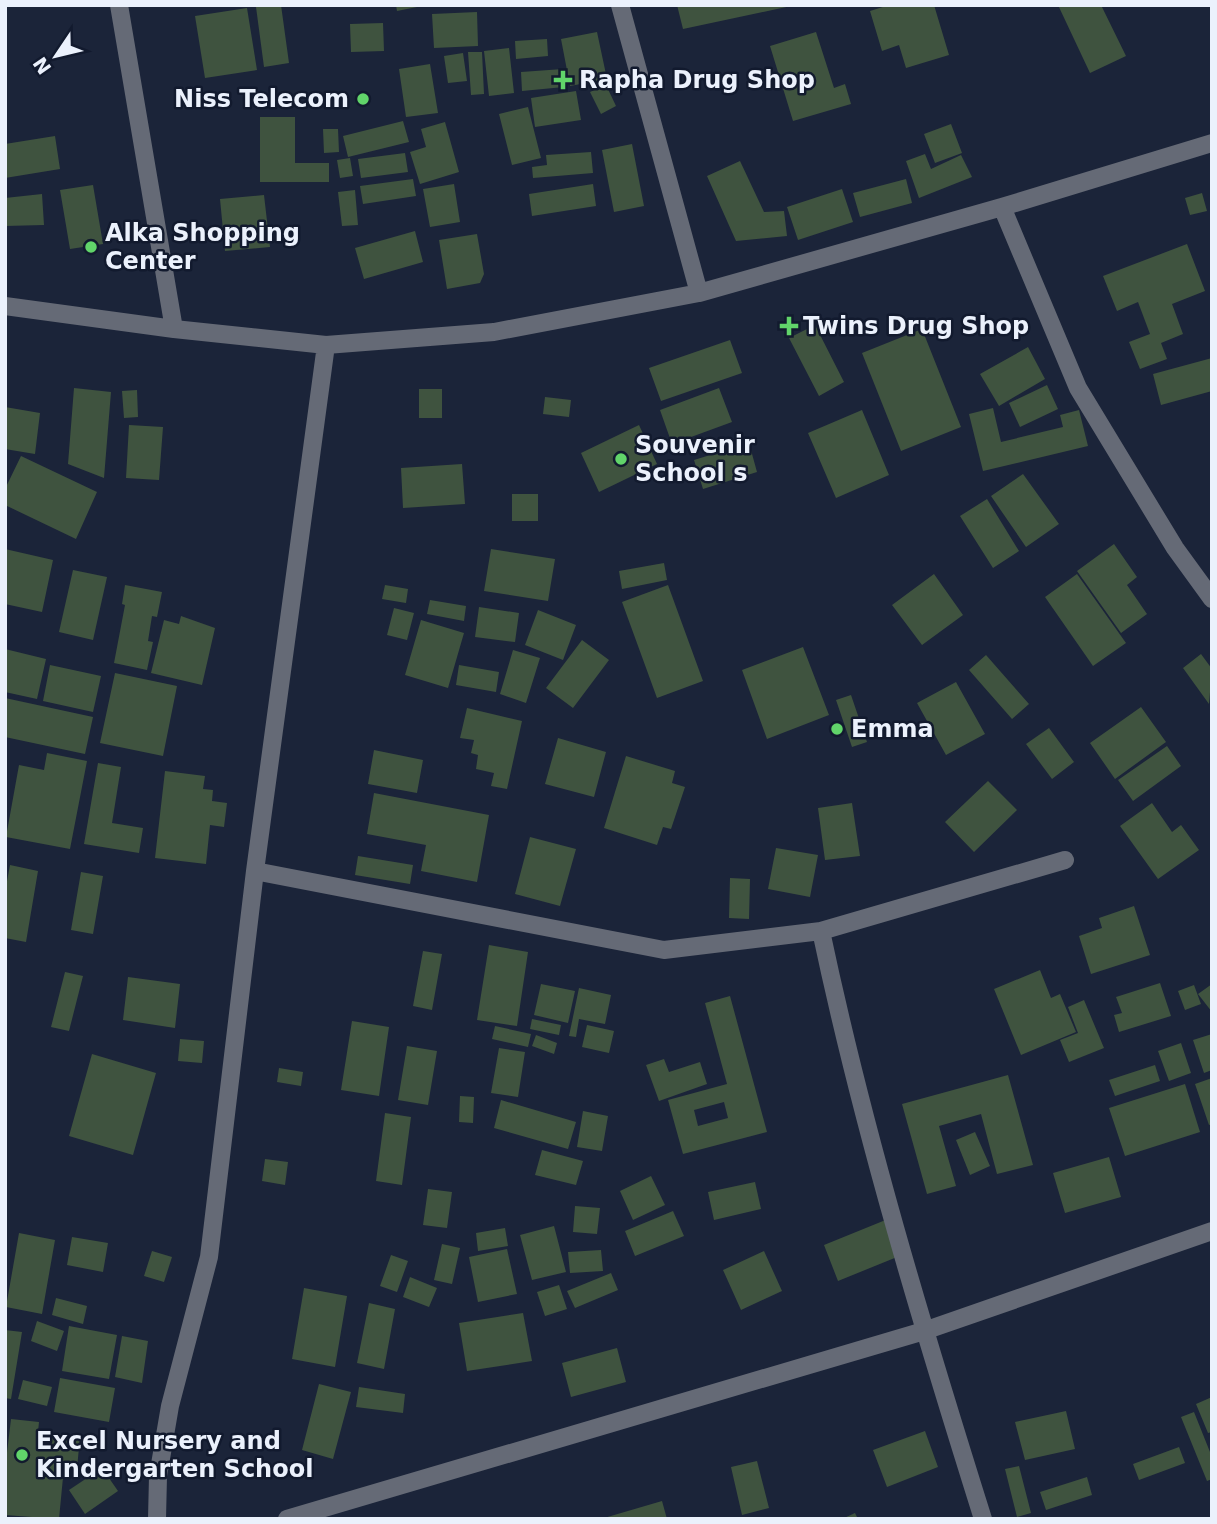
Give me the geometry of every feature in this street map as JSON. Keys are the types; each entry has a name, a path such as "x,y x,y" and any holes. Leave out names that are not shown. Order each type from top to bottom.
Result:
{"street":[{"path":"119,5 174,329"},
{"path":"620,5 699,293"},
{"path":"5,306 174,329 326,345 494,332 699,293 1002,207 1212,143"},
{"path":"1002,207 1078,388 1175,548 1212,599"},
{"path":"157,1519 158,1476 170,1406 209,1257 255,871 326,345"},
{"path":"255,871 664,950 821,931 1065,860"},
{"path":"821,931 840,1022 924,1331 983,1519"},
{"path":"287,1519 924,1331 1212,1231"}],"building":[{"path":"281,5 289,63 264,67 256,7"},
{"path":"396,5 417,5 417,7 397,11"},
{"path":"677,5 791,5 791,6 683,29"},
{"path":"889,5 934,5 949,55 906,68 899,45 882,51 870,11"},
{"path":"1058,5 1101,5 1126,56 1090,73"},
{"path":"247,8 257,70 205,78 195,16"},
{"path":"477,12 478,46 434,48 432,14"},
{"path":"383,23 384,51 351,52 350,24"},
{"path":"597,32 607,79 570,86 561,39"},
{"path":"816,32 834,88 845,84 851,104 793,121 770,46"},
{"path":"547,39 548,56 516,59 515,41"},
{"path":"509,48 514,93 489,96 484,51"},
{"path":"468,52 482,52 484,94 471,95"},
{"path":"463,53 467,81 448,83 444,56"},
{"path":"430,64 438,113 406,117 399,69"},
{"path":"563,69 564,87 522,91 521,72"},
{"path":"606,85 616,106 601,114 590,92"},
{"path":"576,91 581,120 535,127 531,98"},
{"path":"528,107 541,158 512,165 499,114"},
{"path":"260,117 295,117 295,163 329,163 329,182 260,182"},
{"path":"403,121 409,142 348,157 343,136"},
{"path":"445,122 459,172 420,184 410,152 426,147 421,129"},
{"path":"951,124 962,153 935,163 924,134"},
{"path":"323,129 338,129 339,152 324,153"},
{"path":"55,136 60,169 5,178 5,144"},
{"path":"632,144 644,206 614,212 602,150"},
{"path":"591,152 593,173 533,178 532,167 547,165 546,155"},
{"path":"405,153 408,172 361,178 358,159"},
{"path":"925,154 931,169 961,155 972,177 919,198 906,161"},
{"path":"350,158 353,176 340,178 337,160"},
{"path":"740,161 764,212 784,211 787,236 736,241 707,176"},
{"path":"413,179 416,196 363,204 360,186"},
{"path":"906,179 912,203 860,217 853,193"},
{"path":"454,184 460,222 430,227 423,189"},
{"path":"593,184 596,206 532,216 529,194"},
{"path":"93,185 103,244 70,249 60,190"},
{"path":"842,189 853,222 798,240 787,207"},
{"path":"355,190 358,225 342,226 338,192"},
{"path":"1202,193 1207,211 1190,215 1185,198"},
{"path":"42,194 44,225 5,226 5,198"},
{"path":"264,195 270,247 225,251 220,199"},
{"path":"415,231 423,262 364,279 355,248"},
{"path":"477,234 484,274 480,283 447,289 439,240"},
{"path":"1187,244 1205,291 1172,304 1183,334 1161,343 1167,359 1140,369 1129,342 1150,334 1138,302 1117,311 1103,276"},
{"path":"815,325 844,382 819,396 789,338"},
{"path":"922,329 961,427 901,451 862,353"},
{"path":"730,340 742,373 661,401 649,368"},
{"path":"1028,347 1045,379 999,406 980,374"},
{"path":"1212,358 1212,391 1161,405 1153,374"},
{"path":"1047,385 1058,409 1020,427 1009,403"},
{"path":"74,388 111,392 104,478 68,464"},
{"path":"719,388 732,422 672,444 660,410"},
{"path":"419,389 442,389 442,418 419,418"},
{"path":"137,390 138,417 124,418 122,391"},
{"path":"545,397 571,400 569,417 543,414"},
{"path":"5,407 40,413 35,454 5,449"},
{"path":"993,408 1001,442 1063,427 1060,415 1079,410 1088,446 983,471 969,414"},
{"path":"862,410 889,475 836,498 808,433"},
{"path":"129,425 163,427 159,480 126,478"},
{"path":"639,425 657,464 599,492 581,453"},
{"path":"749,443 757,472 703,489 694,460"},
{"path":"21,456 97,492 76,539 5,505 5,489"},
{"path":"462,464 465,504 403,508 401,468"},
{"path":"1023,474 1059,524 1026,547 991,496"},
{"path":"512,494 538,494 538,521 512,521"},
{"path":"987,499 1019,551 993,568 960,516"},
{"path":"1114,544 1137,577 1127,585 1147,614 1121,633 1077,571"},
{"path":"5,549 53,560 42,612 5,604"},
{"path":"491,549 555,559 548,601 484,591"},
{"path":"664,563 667,580 622,589 619,571"},
{"path":"73,570 107,577 93,640 59,632"},
{"path":"934,574 963,615 922,645 892,605"},
{"path":"1077,574 1126,643 1093,666 1045,597"},
{"path":"125,585 162,592 157,617 152,616 148,641 153,642 147,670 114,663 125,605 122,604"},
{"path":"385,585 408,589 406,603 382,599"},
{"path":"668,585 703,681 657,698 622,602"},
{"path":"430,600 466,606 464,621 427,614"},
{"path":"479,607 519,613 515,642 475,637"},
{"path":"394,608 414,613 407,640 387,635"},
{"path":"538,610 576,625 563,660 525,645"},
{"path":"181,616 215,628 202,685 151,673 164,620 179,624"},
{"path":"421,620 464,633 448,688 405,675"},
{"path":"582,640 609,660 573,708 546,688"},
{"path":"803,647 829,715 767,739 742,670"},
{"path":"5,649 46,659 37,699 5,692"},
{"path":"513,650 540,658 526,703 500,694"},
{"path":"1201,654 1212,669 1209,704 1183,668"},
{"path":"986,655 1029,704 1012,719 969,670"},
{"path":"50,665 101,676 93,712 43,701"},
{"path":"459,665 499,672 496,692 456,685"},
{"path":"115,673 177,686 163,756 100,743"},
{"path":"956,682 985,734 946,755 917,703"},
{"path":"851,695 867,742 852,747 836,700"},
{"path":"5,698 93,717 85,754 5,737"},
{"path":"1141,707 1166,742 1115,779 1090,743"},
{"path":"467,708 522,721 507,789 491,786 494,773 476,769 478,755 471,753 474,740 460,738"},
{"path":"1049,728 1074,762 1052,779 1026,744"},
{"path":"558,738 606,752 594,797 545,784"},
{"path":"1167,746 1181,766 1133,801 1118,780"},
{"path":"374,750 423,760 417,793 368,784"},
{"path":"47,753 87,761 70,849 6,837 19,765 44,770"},
{"path":"626,756 675,771 672,783 685,787 671,829 663,827 657,845 604,828"},
{"path":"98,763 121,767 112,823 143,828 139,853 84,844"},
{"path":"165,771 205,776 203,789 213,790 212,801 227,803 224,827 210,825 206,864 155,858"},
{"path":"988,781 1017,810 974,852 945,822"},
{"path":"374,793 489,815 477,882 421,871 426,845 367,834"},
{"path":"852,803 860,856 825,860 818,808"},
{"path":"1152,803 1172,832 1181,825 1199,850 1158,879 1120,826"},
{"path":"530,837 576,849 560,906 515,894"},
{"path":"776,848 818,855 810,897 768,889"},
{"path":"358,856 413,865 410,884 355,875"},
{"path":"10,865 38,871 26,942 5,938 5,892"},
{"path":"81,872 103,876 93,934 71,930"},
{"path":"730,878 750,879 749,919 729,918"},
{"path":"1134,906 1150,955 1091,974 1079,936 1102,928 1099,918"},
{"path":"489,945 528,952 517,1026 477,1020"},
{"path":"423,951 442,954 432,1010 413,1006"},
{"path":"1040,970 1051,998 1060,994 1076,1032 1021,1055 994,989"},
{"path":"65,972 83,976 69,1031 51,1027"},
{"path":"128,977 180,984 175,1028 123,1020"},
{"path":"1160,983 1171,1016 1119,1032 1114,1015 1122,1013 1116,997"},
{"path":"541,984 575,991 568,1023 534,1015"},
{"path":"1212,984 1212,1012 1198,994"},
{"path":"1194,985 1201,1004 1185,1010 1178,991"},
{"path":"579,988 611,995 605,1024 579,1019 576,1037 569,1036"},
{"path":"730,996 767,1132 683,1154 668,1100 727,1084 705,1003","holes":["724,1102 728,1118 698,1126 694,1110"]},
{"path":"1084,1000 1104,1048 1069,1062 1060,1040 1078,1033 1068,1007"},
{"path":"532,1019 561,1025 559,1035 530,1029"},
{"path":"352,1021 389,1027 379,1096 341,1090"},
{"path":"587,1025 614,1031 609,1053 582,1047"},
{"path":"495,1026 531,1034 528,1047 492,1039"},
{"path":"1212,1034 1212,1070 1204,1073 1193,1040"},
{"path":"536,1035 557,1043 554,1054 532,1046"},
{"path":"180,1039 204,1041 202,1063 178,1061"},
{"path":"1181,1043 1191,1073 1169,1081 1158,1051"},
{"path":"407,1046 437,1051 428,1105 398,1100"},
{"path":"499,1048 525,1052 518,1097 491,1093"},
{"path":"92,1054 156,1073 133,1155 69,1136"},
{"path":"664,1059 669,1072 700,1062 707,1084 659,1101 646,1065"},
{"path":"1155,1065 1160,1081 1115,1096 1109,1080"},
{"path":"279,1068 303,1072 301,1086 277,1082"},
{"path":"1008,1075 1033,1165 997,1174 981,1114 939,1126 956,1186 927,1194 902,1104"},
{"path":"1212,1078 1212,1124 1209,1125 1195,1084"},
{"path":"1185,1084 1200,1132 1125,1156 1109,1108"},
{"path":"460,1096 474,1097 473,1123 459,1122"},
{"path":"501,1100 576,1122 568,1149 494,1128"},
{"path":"583,1111 608,1116 602,1151 577,1147"},
{"path":"385,1113 411,1117 402,1185 376,1181"},
{"path":"975,1132 990,1166 970,1175 956,1140"},
{"path":"542,1150 583,1161 576,1185 535,1175"},
{"path":"1109,1157 1121,1197 1065,1213 1053,1173"},
{"path":"265,1159 288,1162 285,1185 262,1181"},
{"path":"651,1176 665,1205 633,1220 620,1191"},
{"path":"755,1182 761,1209 714,1220 708,1192"},
{"path":"428,1189 452,1192 447,1228 423,1225"},
{"path":"575,1206 600,1208 597,1234 573,1232"},
{"path":"673,1211 684,1236 635,1256 625,1231"},
{"path":"888,1219 902,1255 838,1281 824,1245"},
{"path":"554,1226 566,1272 532,1280 520,1235"},
{"path":"505,1228 508,1246 478,1251 476,1233"},
{"path":"19,1233 55,1240 42,1314 6,1307"},
{"path":"72,1237 108,1243 103,1272 67,1265"},
{"path":"442,1244 460,1248 452,1284 434,1280"},
{"path":"507,1249 517,1294 478,1302 469,1257"},
{"path":"601,1250 603,1271 570,1273 568,1252"},
{"path":"152,1251 172,1257 164,1282 144,1276"},
{"path":"764,1251 782,1291 741,1310 723,1270"},
{"path":"391,1255 408,1261 397,1292 380,1286"},
{"path":"611,1273 618,1290 575,1308 567,1291"},
{"path":"410,1277 437,1288 429,1307 403,1297"},
{"path":"559,1285 567,1309 545,1316 537,1292"},
{"path":"304,1288 347,1296 335,1367 292,1359"},
{"path":"56,1298 87,1306 83,1324 52,1315"},
{"path":"369,1303 395,1309 384,1369 357,1363"},
{"path":"523,1313 532,1361 467,1371 459,1323"},
{"path":"37,1321 64,1331 57,1351 31,1341"},
{"path":"69,1326 117,1335 109,1379 62,1371"},
{"path":"5,1330 22,1332 11,1399 5,1398"},
{"path":"122,1336 148,1341 142,1383 115,1377"},
{"path":"617,1348 626,1382 571,1397 562,1363"},
{"path":"60,1378 115,1388 109,1422 54,1412"},
{"path":"23,1380 52,1387 47,1406 18,1399"},
{"path":"319,1384 351,1392 333,1459 302,1450"},
{"path":"359,1387 405,1394 403,1413 356,1407"},
{"path":"1212,1397 1212,1432 1208,1433 1196,1404"},
{"path":"1066,1411 1075,1449 1025,1460 1015,1422"},
{"path":"1194,1412 1212,1457 1212,1479 1207,1481 1181,1417"},
{"path":"11,1419 39,1422 38,1432 80,1436 77,1469 64,1467 59,1519 5,1515 5,1469"},
{"path":"925,1431 938,1467 887,1487 873,1450"},
{"path":"1179,1447 1185,1463 1139,1480 1133,1464"},
{"path":"757,1461 769,1508 742,1515 731,1467"},
{"path":"1019,1466 1031,1513 1017,1517 1005,1469"},
{"path":"102,1468 118,1491 85,1514 69,1490"},
{"path":"1087,1477 1092,1495 1046,1510 1040,1492"},
{"path":"662,1501 667,1519 604,1519 604,1518"},
{"path":"855,1513 858,1519 842,1519"}],"place":[{"name":"Rapha Drug Shop","path":"563,80"},
{"name":"Niss Telecom","path":"363,99"},
{"name":"Alka Shopping Center","path":"91,247"},
{"name":"Twins Drug Shop","path":"789,326"},
{"name":"Souvenir School s","path":"621,459"},
{"name":"Emma","path":"837,729"},
{"name":"Excel Nursery and Kindergarten School","path":"22,1455"}]}
